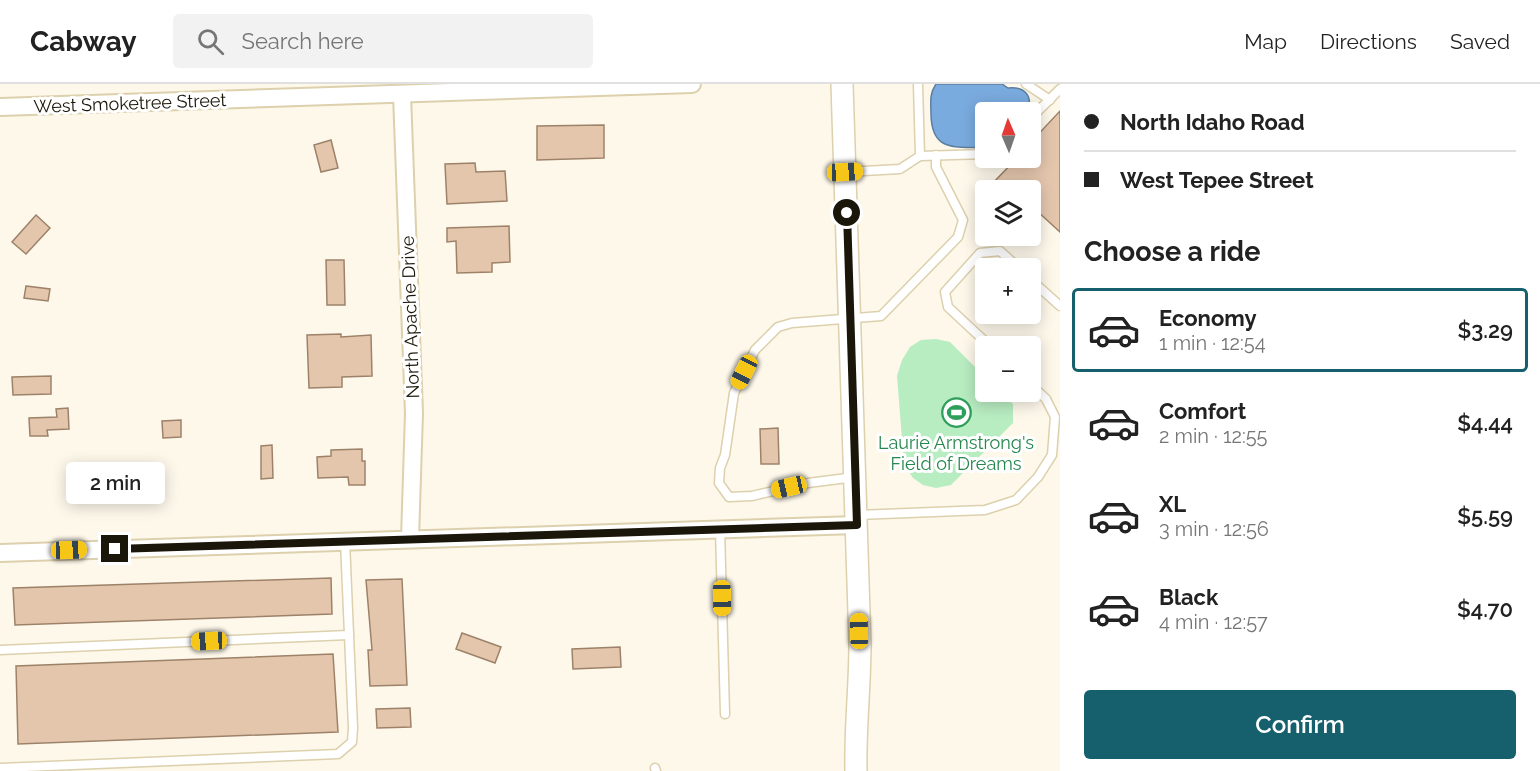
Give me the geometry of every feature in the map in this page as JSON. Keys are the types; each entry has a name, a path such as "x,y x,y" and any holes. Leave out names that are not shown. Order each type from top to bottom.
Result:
{"street":[{"name":"West Smoketree Street","path":"0,107 406,91 692,84"},
{"path":"842,84 857,520 860,683 855,743 856,771"},
{"name":"North Apache Drive","path":"406,91 414,413 410,539"},
{"path":"0,553 720,529 857,520"}],"lane":[{"path":"918,84 920,156"},
{"path":"1026,84 1050,100"},
{"path":"1041,109 1060,89"},
{"path":"845,172 900,169 920,156 975,154"},
{"path":"855,477 808,483 752,496 729,496 719,483 734,393 755,350 778,327 792,323 881,316 958,237 963,220 936,167 936,155"},
{"path":"976,258 980,253 1000,251 1008,258"},
{"path":"975,259 945,292 948,307 979,336"},
{"path":"1041,289 1060,306"},
{"path":"857,520 985,510 1016,500 1038,477 1052,455 1058,414 1041,394"},
{"path":"720,529 725,714"},
{"path":"0,768 338,754 352,742 345,541"},
{"path":"0,650 349,635"}],"green space":[{"name":"Laurie Armstrong's Field of Dreams","path":"936,339 950,342 975,367 975,402 1011,402 1013,404 1013,423 951,485 936,488 923,485 913,478 904,464 897,376 902,360 910,347 921,340"}],"water":[{"path":"936,84 1002,84 1008,88 1023,90 1029,102 975,102 975,148 955,147 941,142 932,127 932,91"}],"building":[{"path":"1060,111 1060,232 1041,215 1041,180 996,180 1007,168 1041,168 1041,131"},
{"path":"604,125 604,158 537,160 537,126"},
{"path":"331,140 338,168 321,172 314,145"},
{"path":"475,163 476,172 505,171 507,201 447,204 445,164"},
{"path":"36,215 50,228 26,254 12,242"},
{"path":"509,226 510,262 492,263 492,272 457,273 456,241 447,242 447,228"},
{"path":"326,260 344,260 345,305 327,305"},
{"path":"26,286 50,289 48,301 24,298"},
{"path":"341,334 341,337 371,335 372,376 342,377 342,387 309,388 307,335"},
{"path":"51,376 51,394 13,395 12,377"},
{"path":"68,408 69,429 47,430 48,436 30,436 29,418 57,417 56,409"},
{"path":"181,420 181,437 163,438 162,421"},
{"path":"778,428 779,464 761,464 760,429"},
{"path":"272,445 273,478 261,479 261,446"},
{"path":"362,449 362,461 365,461 365,485 349,485 348,477 318,478 317,457 331,456 331,450"},
{"path":"119,468 138,469 137,501 119,500"},
{"path":"331,578 332,614 15,625 13,588"},
{"path":"402,579 407,685 370,686 368,650 372,650 366,580"},
{"path":"462,633 501,647 495,663 456,649"},
{"path":"620,647 621,667 573,669 572,649"},
{"path":"333,654 338,732 18,744 16,666"},
{"path":"410,708 411,727 377,728 376,709"}],"place":[{"name":"Laurie Armstrong's Field of Dreams","path":"956,413"}],"route":[{"path":"115,549 857,525 847,213"}]}
